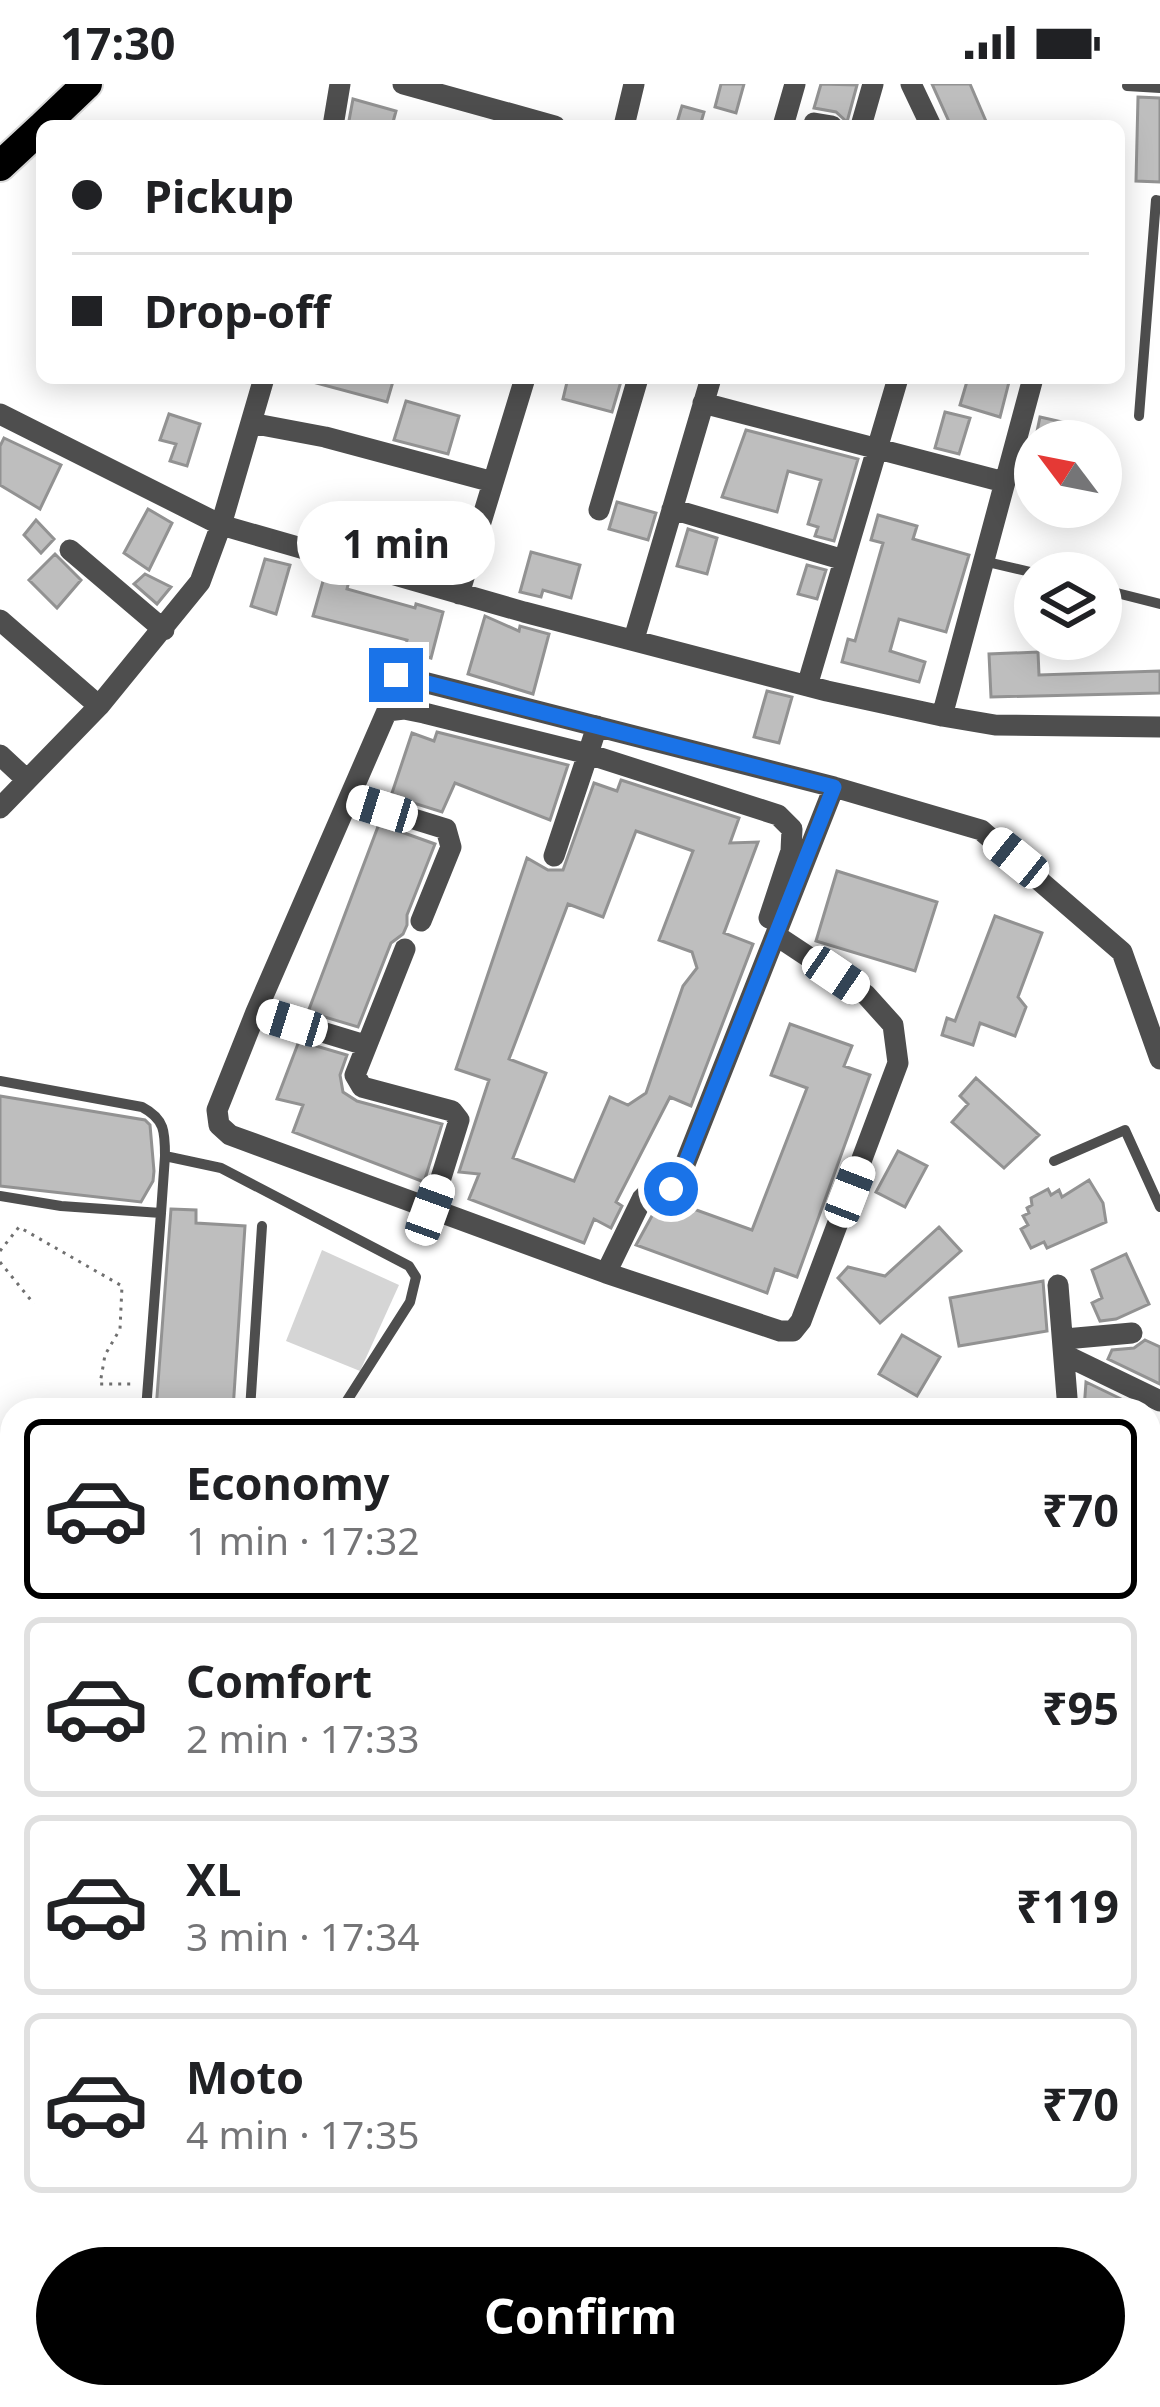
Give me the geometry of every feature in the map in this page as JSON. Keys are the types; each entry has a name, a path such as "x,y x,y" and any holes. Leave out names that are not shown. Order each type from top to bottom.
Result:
{"main road":[{"path":"48,120 87,84"},
{"path":"0,166 36,132"}],"street":[{"path":"334,120 340,84"},
{"path":"625,120 634,84"},
{"path":"785,120 795,84"},
{"path":"863,120 873,84"},
{"path":"911,84 928,120"},
{"path":"407,85 533,120"},
{"path":"0,808 99,706 200,583 262,384"},
{"path":"459,594 522,384"},
{"path":"599,510 636,384"},
{"path":"634,639 709,384"},
{"path":"807,686 896,384"},
{"path":"942,716 1031,384"},
{"path":"703,403 1004,482"},
{"path":"0,414 221,525 459,594 807,686 942,716 995,725 1160,727"},
{"path":"251,423 325,437 493,482"},
{"path":"672,509 844,560"},
{"path":"70,550 164,630"},
{"path":"0,620 99,706"},
{"path":"396,675 834,787 981,830 1122,952 1160,1059"},
{"path":"732,1017 791,850 792,829 778,815 588,754 424,713 387,711 256,1012 217,1111 219,1125 230,1135 430,1210 606,1273 780,1331 793,1331 801,1321 898,1063 893,1025 866,995 777,936"},
{"path":"554,856 596,726"},
{"path":"0,755 27,780"},
{"path":"606,1273 642,1199 653,1188 671,1189 678,1182 834,787"},
{"path":"349,799 446,830 451,848 421,921"},
{"path":"405,949 355,1075 357,1083 452,1111 459,1120 430,1210"},
{"path":"256,1012 365,1045"},
{"path":"1058,1286 1067,1398"},
{"path":"1065,1347 1132,1333"},
{"path":"1065,1347 1155,1398"}],"lane":[{"path":"1126,86 1160,88"},
{"path":"1138,416 1156,200 1160,201"},
{"path":"983,561 1014,568"},
{"path":"1122,595 1160,604"},
{"path":"0,1081 142,1107 164,1125 147,1398"},
{"path":"1054,1161 1125,1130 1160,1207"},
{"path":"165,1156 221,1168 409,1266 416,1277 410,1302 349,1398"},
{"path":"0,1196 160,1213"},
{"path":"251,1398 262,1226"}],"path":[{"path":"0,1251 19,1227 114,1278 122,1286 124,1305 120,1329 105,1354 100,1384 133,1384"},
{"path":"0,1262 34,1304"}],"shaded area":[{"path":"322,1250 399,1285 360,1371 286,1341"}],"building":[{"path":"721,84 744,84 736,113 715,107"},
{"path":"821,84 857,85 848,120 836,112 814,108"},
{"path":"932,84 970,84 985,120 948,120"},
{"path":"1138,97 1160,98 1160,182 1136,181"},
{"path":"353,99 396,111 394,120 349,120"},
{"path":"682,106 704,112 702,120 678,120"},
{"path":"320,384 392,384 387,402"},
{"path":"567,384 620,384 612,412 563,399"},
{"path":"966,384 1008,384 1000,417 960,405"},
{"path":"406,401 459,416 448,454 394,440"},
{"path":"945,412 970,418 959,454 935,448"},
{"path":"169,414 200,424 187,466 170,461 176,444 160,440"},
{"path":"746,430 858,459 834,541 815,536 818,527 808,524 821,480 788,471 777,512 722,497"},
{"path":"4,438 61,465 40,509 0,485"},
{"path":"617,502 656,513 648,540 609,529"},
{"path":"385,507 463,531 453,563 376,540"},
{"path":"148,509 172,523 149,570 124,553"},
{"path":"878,515 917,526 913,539 969,555 946,632 899,619 890,651 925,662 919,682 842,662 848,639 855,641 883,543 871,540"},
{"path":"36,520 54,539 41,553 24,535"},
{"path":"688,529 717,538 707,574 677,566"},
{"path":"531,552 580,565 571,598 543,590 541,597 520,592"},
{"path":"55,554 81,580 57,608 29,580"},
{"path":"265,559 290,565 276,614 251,606"},
{"path":"807,565 826,570 817,599 798,594"},
{"path":"145,574 171,587 157,604 134,584"},
{"path":"325,574 349,581 347,589 443,612 431,658 404,650 407,640 313,616"},
{"path":"485,616 519,631 520,626 549,634 533,694 468,674"},
{"path":"1014,653 1014,660 1038,660 1039,675 1160,671 1160,693 991,697 989,654"},
{"path":"767,691 792,697 779,743 754,737"},
{"path":"437,732 568,765 550,820 455,783 442,812 391,796 412,733 434,741"},
{"path":"621,780 739,818 730,843 758,842 724,933 753,944 691,1106 670,1097 616,1202 622,1206 611,1228 594,1219 584,1243 469,1199 479,1174 459,1172 489,1080 456,1069 527,858 548,870 563,870 594,783 617,791","holes":["636,831 693,851 659,940 692,952 697,968 683,986 646,1093 628,1105 610,1097 574,1181 513,1158 546,1073 509,1059 568,904 603,917"]},
{"path":"379,824 435,844 407,925 391,943 358,1027 308,1012"},
{"path":"837,871 937,902 915,971 816,941"},
{"path":"995,916 1042,933 1018,997 1026,1007 1015,1036 980,1023 973,1045 942,1035 947,1018 955,1021"},
{"path":"790,1024 852,1046 844,1066 870,1075 797,1277 775,1269 767,1293 636,1245 659,1203 677,1203 752,1230 807,1088 771,1075"},
{"path":"299,1041 347,1055 340,1075 343,1092 357,1101 442,1124 424,1182 293,1132 303,1105 277,1099"},
{"path":"976,1078 1039,1135 1004,1168 952,1122 968,1104 960,1096"},
{"path":"0,1096 145,1120 150,1125 154,1171 141,1202 0,1186"},
{"path":"898,1151 927,1166 905,1207 876,1192"},
{"path":"1089,1180 1103,1203 1106,1222 1047,1248 1044,1242 1031,1248 1021,1229 1028,1225 1023,1216 1029,1213 1031,1198 1048,1189 1051,1195 1059,1190 1062,1197"},
{"path":"171,1209 196,1210 196,1223 245,1226 234,1398 157,1398"},
{"path":"939,1227 961,1251 880,1323 838,1278 848,1267 885,1276"},
{"path":"1126,1254 1149,1304 1100,1321 1092,1303 1102,1298 1092,1270"},
{"path":"1043,1281 1047,1331 959,1346 950,1298"},
{"path":"902,1335 940,1357 917,1396 879,1374"},
{"path":"1145,1340 1160,1347 1160,1384 1108,1359 1112,1350 1134,1348"},
{"path":"1086,1382 1119,1398 1085,1398"}],"route":[{"path":"396,675 834,787 723,1072 671,1189"}]}
